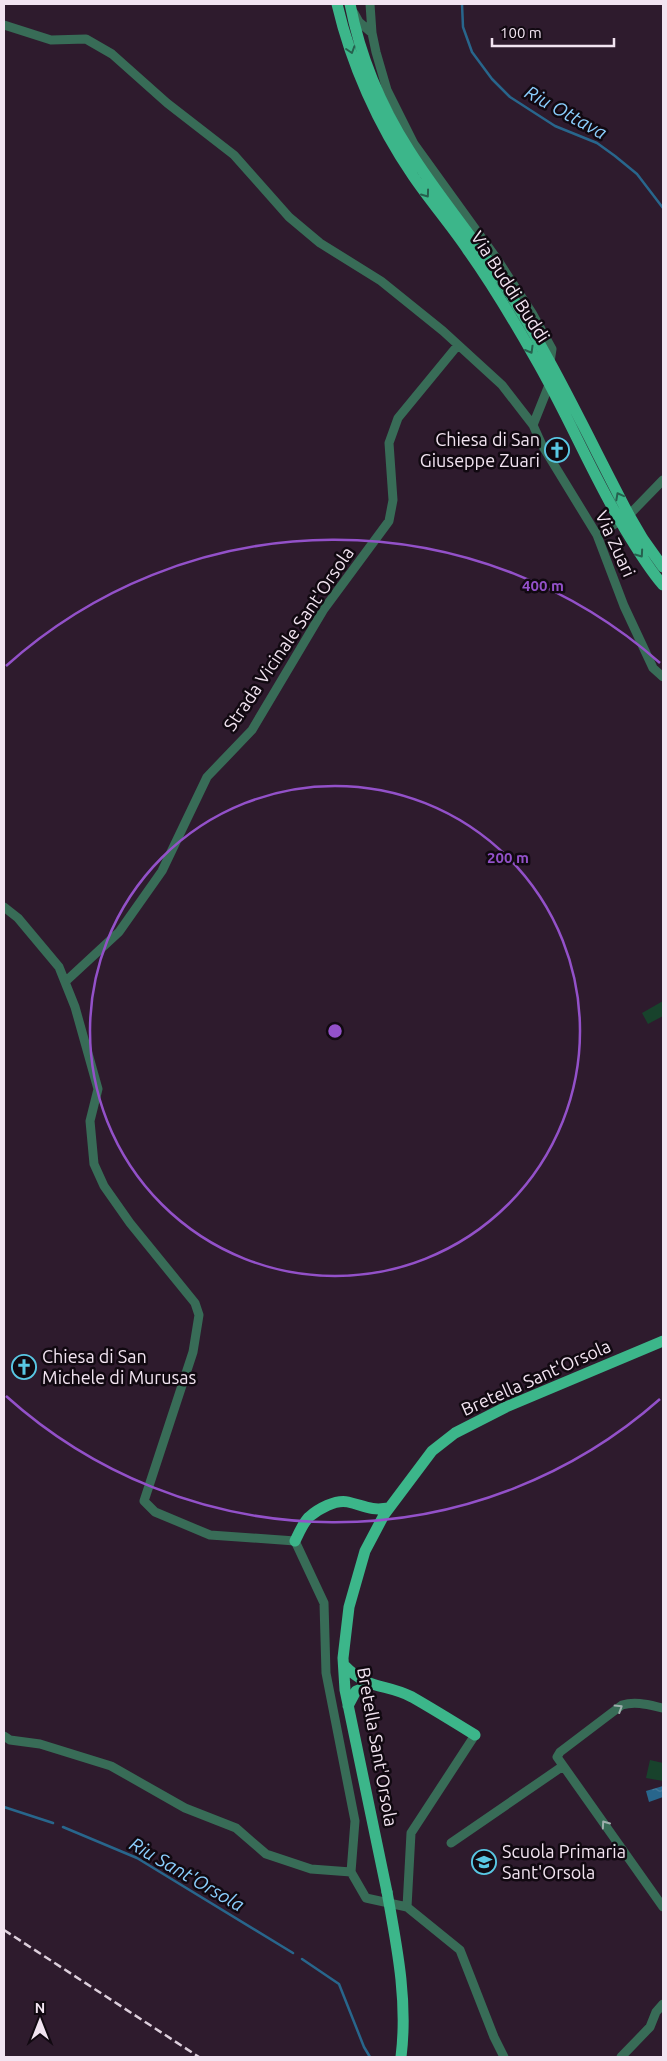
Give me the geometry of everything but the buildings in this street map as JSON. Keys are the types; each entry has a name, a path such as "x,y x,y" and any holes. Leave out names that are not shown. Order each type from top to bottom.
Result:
{"main road":[{"name":"Via Buddi Buddi","path":"338,4 355,62 369,98 391,142 412,175 467,249 504,305 625,518 663,567"},
{"name":"Via Buddi Buddi","path":"350,7 371,75 408,150 507,289 550,362 625,518 636,548 663,585"},
{"name":"Bretella Sant'Orsola","path":"400,2057 403,2037 404,2002 400,1964 348,1706 344,1665 349,1607 365,1551 390,1508 432,1452 455,1434 506,1407 663,1341"},
{"path":"295,1541 308,1518 334,1502 344,1501 376,1510 390,1508"},
{"path":"360,1506 372,1519 376,1530"},
{"path":"344,1665 355,1677 371,1685 410,1696 475,1735"},
{"path":"348,1706 356,1691 371,1685"}],"street":[{"path":"370,4 372,33 387,90 414,144 497,259 532,313 552,349 550,362"},
{"path":"350,7 359,22 372,33"},
{"name":"Via Zuari","path":"4,25 51,40 86,39 112,54 168,103 234,155 301,228 320,243 381,282 458,345 502,385 533,425 542,445 597,535 624,606 654,668 663,677"},
{"name":"Strada Vicinale Sant'Orsola","path":"65,982 119,932 162,871 207,777 252,730 324,609 389,520 393,500 389,443 398,418 458,345"},
{"path":"533,425 549,385"},
{"path":"597,535 625,518 663,480"},
{"path":"4,907 18,918 60,966 75,1007 98,1089 90,1120 94,1164 104,1186 130,1224 195,1303 199,1315 193,1352 144,1501 156,1512 210,1535 295,1541 324,1603 326,1672 356,1821 351,1872 366,1898 407,1907 460,1950 494,2037 504,2057"},
{"path":"663,1708 640,1703 622,1705 558,1754 557,1757 663,1907"},
{"path":"407,1907 411,1833 475,1735"},
{"path":"4,1736 10,1740 40,1744 110,1766 185,1808 236,1828 266,1854 311,1869 351,1872"},
{"path":"451,1843 563,1766"},
{"path":"621,2057 660,2015 663,2004"}],"green space":[{"path":"663,1001 663,1016 648,1024 642,1013"},
{"path":"650,1760 663,1763 663,1781 646,1778"}],"water":[{"path":"663,1786 663,1797 649,1802 646,1791"}],"waterway":[{"name":"Riu Ottava","path":"462,4 463,27 472,52 492,79 510,97 555,126 597,143 615,156 637,174 663,208"},
{"name":"Riu Sant'Orsola","path":"4,1807 53,1823"},
{"name":"Riu Sant'Orsola","path":"63,1827 137,1858 293,1953"},
{"name":"Riu Sant'Orsola","path":"302,1959 339,1984 364,2047 370,2057"}],"railway":[{"path":"4,1930 199,2057"}],"place":[{"name":"Chiesa di San Giuseppe Zuari","path":"557,450"},
{"name":"Chiesa di San Michele di Murusas","path":"24,1367"},
{"name":"Scuola Primaria Sant'Orsola","path":"484,1862"}]}
